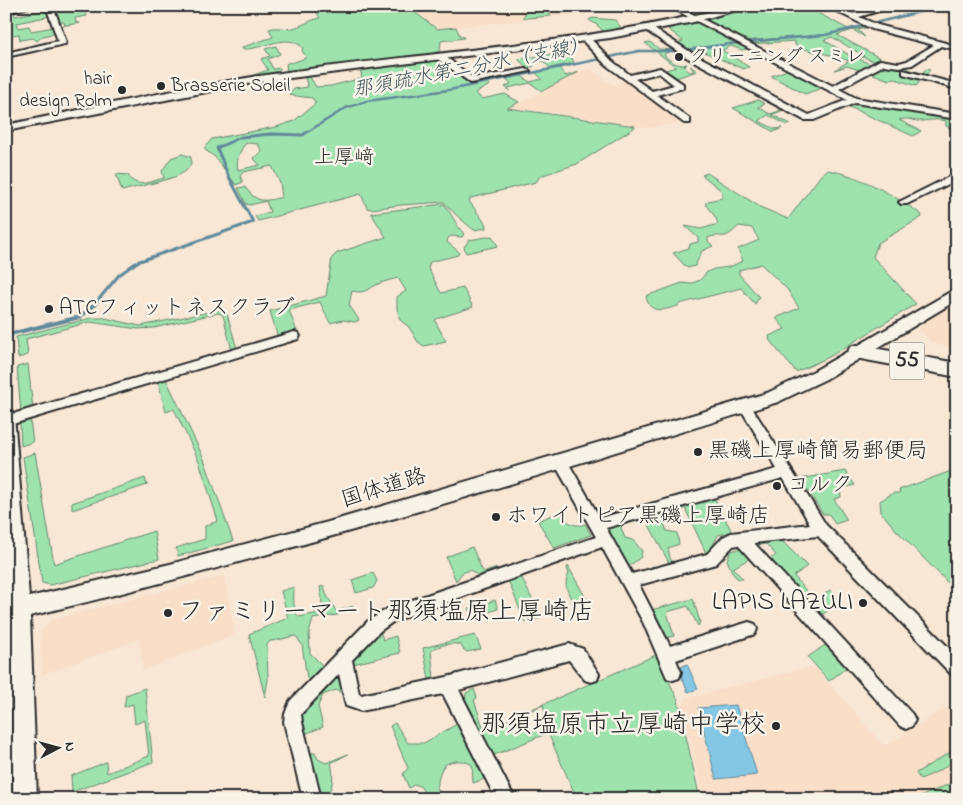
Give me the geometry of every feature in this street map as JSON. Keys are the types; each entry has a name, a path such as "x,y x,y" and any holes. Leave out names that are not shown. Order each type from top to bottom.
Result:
{"main road":[{"name":"55","path":"865,348 957,358"},
{"name":"55","path":"865,348 957,370"}],"street":[{"path":"6,11 30,6"},
{"path":"6,55 62,42 49,6"},
{"path":"671,6 694,20 854,100 957,117"},
{"path":"6,128 258,79 648,29 694,20 745,6"},
{"path":"829,6 875,28 940,44 956,46"},
{"path":"851,17 892,6"},
{"path":"648,29 689,55 807,118 854,100"},
{"path":"585,38 609,64 687,121"},
{"path":"834,89 883,62 899,65 908,63 940,44"},
{"path":"439,56 471,80 526,71"},
{"path":"628,78 660,70 680,86 651,94"},
{"path":"906,72 957,87"},
{"path":"904,202 954,180"},
{"name":"国体道路","path":"13,610 262,548 772,398 820,375 957,293"},
{"path":"7,421 294,336"},
{"path":"745,406 821,529 840,552 957,668"},
{"path":"6,415 13,610 25,799"},
{"path":"560,461 595,525 630,581 667,655 673,672"},
{"path":"595,525 786,472"},
{"path":"630,581 711,559 718,554 725,542 731,539 821,529"},
{"path":"741,538 906,720"},
{"path":"312,799 293,722 293,714 296,708 374,626 388,615 604,540"},
{"path":"667,655 750,629"},
{"path":"344,658 352,700 361,704 447,686 569,652 577,655 591,674"},
{"path":"447,686 506,799"}],"shaded area":[{"path":"408,6 656,6 438,29"},
{"path":"591,69 613,85 628,80 685,122 649,128 542,111 509,108 582,71"},
{"path":"957,301 957,348 930,341 920,330 921,322 946,305"},
{"path":"224,576 235,635 143,670 139,639 41,675 40,633 51,620"},
{"name":"那須塩原市立厚崎中学校","path":"814,666 884,746 957,701 957,799 703,799 682,706 686,698"}],"green space":[{"path":"318,6 337,6 340,9 353,6 412,6 409,8 437,29 456,27 460,36 464,38 441,41 440,51 425,56 287,71 286,64 306,58 302,50 303,48 297,43 282,41 242,49 243,47 273,37 269,29 293,28 320,18 316,11"},
{"path":"525,6 545,6 551,16 523,17 527,11"},
{"path":"759,6 805,6 848,29 834,33 868,27 858,30 865,37 853,30 837,35 882,59 876,62 863,57 859,59 872,65 858,73 859,70 847,66 835,70 849,61 802,48 795,45 795,41 746,43 812,36 742,41 702,21","holes":["832,37 864,56 854,58 824,40"]},
{"path":"47,10 50,16 17,23 18,28 29,26 31,31 54,27 55,33 43,36 37,41 33,38 20,40 19,34 6,36 6,12 13,11 15,16"},
{"path":"71,10 72,12 83,10 87,16 75,18 76,23 80,23 61,26 65,25 64,22 59,22 55,13"},
{"path":"592,18 615,20 623,30 605,33 589,20"},
{"path":"696,22 750,48 742,50 731,46 722,50 749,67 743,69 702,51 690,52 666,38 677,43 683,41 668,29"},
{"path":"650,42 659,49 676,50 664,55 677,64 687,64 684,67 690,72 694,71 690,66 697,71 676,78 666,70 676,67 645,43"},
{"path":"276,46 280,54 268,59 273,69 280,68 279,71 242,79 268,70 261,59 270,56 265,49"},
{"path":"569,52 571,54 566,57 572,58 574,63 550,68 543,61 532,62 534,66 527,68 518,59"},
{"path":"436,59 468,83 488,82 490,85 475,93 482,99 505,94 519,102 507,108 635,126 577,164 540,176 536,182 471,198 469,201 485,223 486,228 474,230 444,202 371,209 367,208 361,194 258,221 255,216 270,212 266,201 250,205 246,204 238,188 245,187 253,196 261,200 282,197 280,183 272,166 243,172 240,176 243,182 236,185 215,157 205,150 205,147 212,139 276,127 294,121 316,103 312,98 289,95 294,89 308,87 304,75 310,77 316,87 331,86 362,78 360,68","holes":["245,144 258,144 262,152 253,158 260,165 238,170 238,157"]},
{"path":"886,65 903,69 910,65 908,69 922,73 926,69 930,70 925,76 905,71 923,78 916,86 893,78 889,80 871,73"},
{"path":"558,67 566,76 579,72 542,91 530,83 508,88 510,91 505,87 511,84 507,79 493,81 520,75 530,82 542,79 535,72"},
{"path":"790,69 825,87 805,94 771,76"},
{"path":"758,100 765,104 758,107 770,114 785,109 772,115 791,124 787,125 768,115 759,121 775,129 782,128 774,132 733,108"},
{"path":"854,101 957,116 957,131 946,126 946,121 899,120 921,131 913,136 847,106"},
{"path":"182,154 191,157 190,166 183,173 162,181 122,191 116,174 128,175 131,180 139,183 164,178 162,171 171,158"},
{"path":"827,170 864,181 889,193 921,214 922,217 878,243 873,257 916,304 829,357 796,372 770,341 769,336 785,329 776,318 799,308 787,289 761,264 739,270 739,274 759,297 755,304 741,288 663,310 654,309 650,306 646,296 682,283 690,284 700,280 707,272 729,267 743,261 738,249 759,240 752,228 739,226 727,235 708,238 708,241 713,246 702,251 695,266 687,268 673,253 689,248 690,244 698,242 698,238 685,226 701,229 718,224 716,218 705,204 708,201 722,198 722,191 702,175 707,173 760,207 788,219 821,175"},
{"path":"444,204 464,234 462,237 451,236 448,238 447,242 459,252 458,255 430,262 428,268 441,293 463,288 473,307 436,319 435,321 446,341 424,346 418,342 409,327 400,320 397,309 397,297 406,291 398,278 363,291 352,291 349,305 359,320 355,322 343,320 330,323 320,302 289,310 297,332 278,338 270,311 326,296 332,258 337,253 386,237 371,213"},
{"path":"492,236 498,246 466,253 464,247 469,240"},
{"path":"219,310 227,314 237,349 232,351 223,315 218,313 154,328 138,329 90,322 26,339 28,355 18,358 16,337 91,318 105,318 140,326"},
{"path":"28,364 33,409 21,413 17,367"},
{"path":"166,379 204,459 233,541 178,556 176,548 205,539 205,526 218,521 199,461 174,409 166,412 158,381"},
{"path":"30,420 33,442 21,446 20,423"},
{"path":"35,453 54,564 154,531 159,559 50,585 42,583 23,457"},
{"path":"957,469 957,592 896,530 881,512 880,501 893,493 900,493 899,490"},
{"path":"845,471 855,485 840,489 841,497 834,499 847,520 835,524 829,514 823,514 800,479"},
{"path":"145,478 147,485 72,510 72,503"},
{"path":"714,497 732,532 718,535 712,547 706,553 684,506"},
{"path":"682,507 684,509 669,512 671,517 663,521 667,531 677,533 679,544 668,548 673,562 669,563 646,519 622,525 621,528 625,538 633,540 642,551 641,557 629,566 632,571 636,572 654,566 655,569 632,574 629,573 604,528"},
{"path":"559,512 570,523 577,525 585,524 591,535 554,548 538,521"},
{"path":"779,538 807,566 794,576 808,593 806,600 769,560 776,555 766,544 759,545 757,541"},
{"path":"472,547 482,570 485,572 497,568 497,570 478,576 470,570 462,573 456,581 446,557"},
{"path":"739,549 749,556 749,559 733,568 743,579 738,579 733,574 727,560 731,551"},
{"path":"568,566 587,600 574,605 566,586 569,574"},
{"path":"373,573 377,581 373,588 356,593 352,580"},
{"path":"521,576 541,618 525,622 508,580"},
{"path":"324,586 326,594 336,611 354,606 353,609 337,615 313,619 309,633 310,653 323,666 309,680 307,678 302,645 296,636 270,641 267,645 268,680 265,697 249,634 288,618 281,591 294,587 294,607 299,617 323,612 320,587"},
{"path":"830,590 841,602 820,616 813,608 820,602 821,597"},
{"path":"693,599 700,622 698,626 688,606 667,612 674,636 664,638 651,610"},
{"path":"495,600 498,609 473,617 469,608"},
{"path":"380,630 383,640 396,636 400,653 353,664 353,657"},
{"path":"475,635 481,649 467,652 461,645 450,644 431,651 434,679 429,679 423,648"},
{"path":"825,645 846,668 829,681 808,657"},
{"path":"656,655 678,700 700,799 577,799 548,733 492,756 465,701 466,693 474,689 477,698 474,700 484,730","holes":["543,705 548,724 532,732 528,730 521,715"]},
{"path":"337,678 341,681 342,693 336,690 323,695 318,706 323,727 302,735 300,713 331,681"},
{"path":"145,688 153,762 72,792 71,776 106,762 107,773 149,756 145,720 135,724 133,704 124,707 126,695"},
{"path":"395,723 408,743 424,743 457,724 484,779 473,783 472,765 464,761 456,761 446,764 441,770 437,788 444,799 427,799 421,787 415,784 409,788 403,774 408,768 390,726"},
{"path":"957,748 957,758 948,765 920,779 916,773"},
{"path":"315,753 318,759 326,763 348,754 331,763 333,772 332,782 330,791 324,799 319,799 307,755"},
{"path":"957,778 957,799 916,799 949,784"}],"water":[{"path":"687,664 698,689 688,692 680,673 681,667"},
{"path":"736,705 757,775 716,779 698,708"}],"waterway":[{"name":"那須疏水第二分水（支線）","path":"304,134 346,108 367,101 449,90 639,51 677,51 745,42 825,35 945,6"},
{"name":"那須疏水第二分水（支線）","path":"271,134 303,135 306,133"},
{"name":"那須疏水第二分水（支線）","path":"94,305 119,275 137,262 253,222 228,175 217,148 241,137 271,134"},
{"name":"那須疏水第二分水（支線）","path":"6,335 80,317 94,305"}],"place":[{"name":"クリーニング スミレ","path":"679,57"},
{"name":"Brasserie Soleil","path":"161,86"},
{"name":"hair design Rolm","path":"122,90"},
{"name":"ATCフィットネスクラブ","path":"49,309"},
{"name":"黒磯上厚崎簡易郵便局","path":"698,452"},
{"name":"コルク","path":"777,486"},
{"name":"ホワイトピア黒磯上厚崎店","path":"496,517"},
{"name":"LAPIS LAZULI","path":"863,603"},
{"name":"ファミリーマート那須塩原上厚崎店","path":"168,613"},
{"name":"那須塩原市立厚崎中学校","path":"776,726"}],"district":[{"name":"上厚﨑","path":"344,158"}]}
